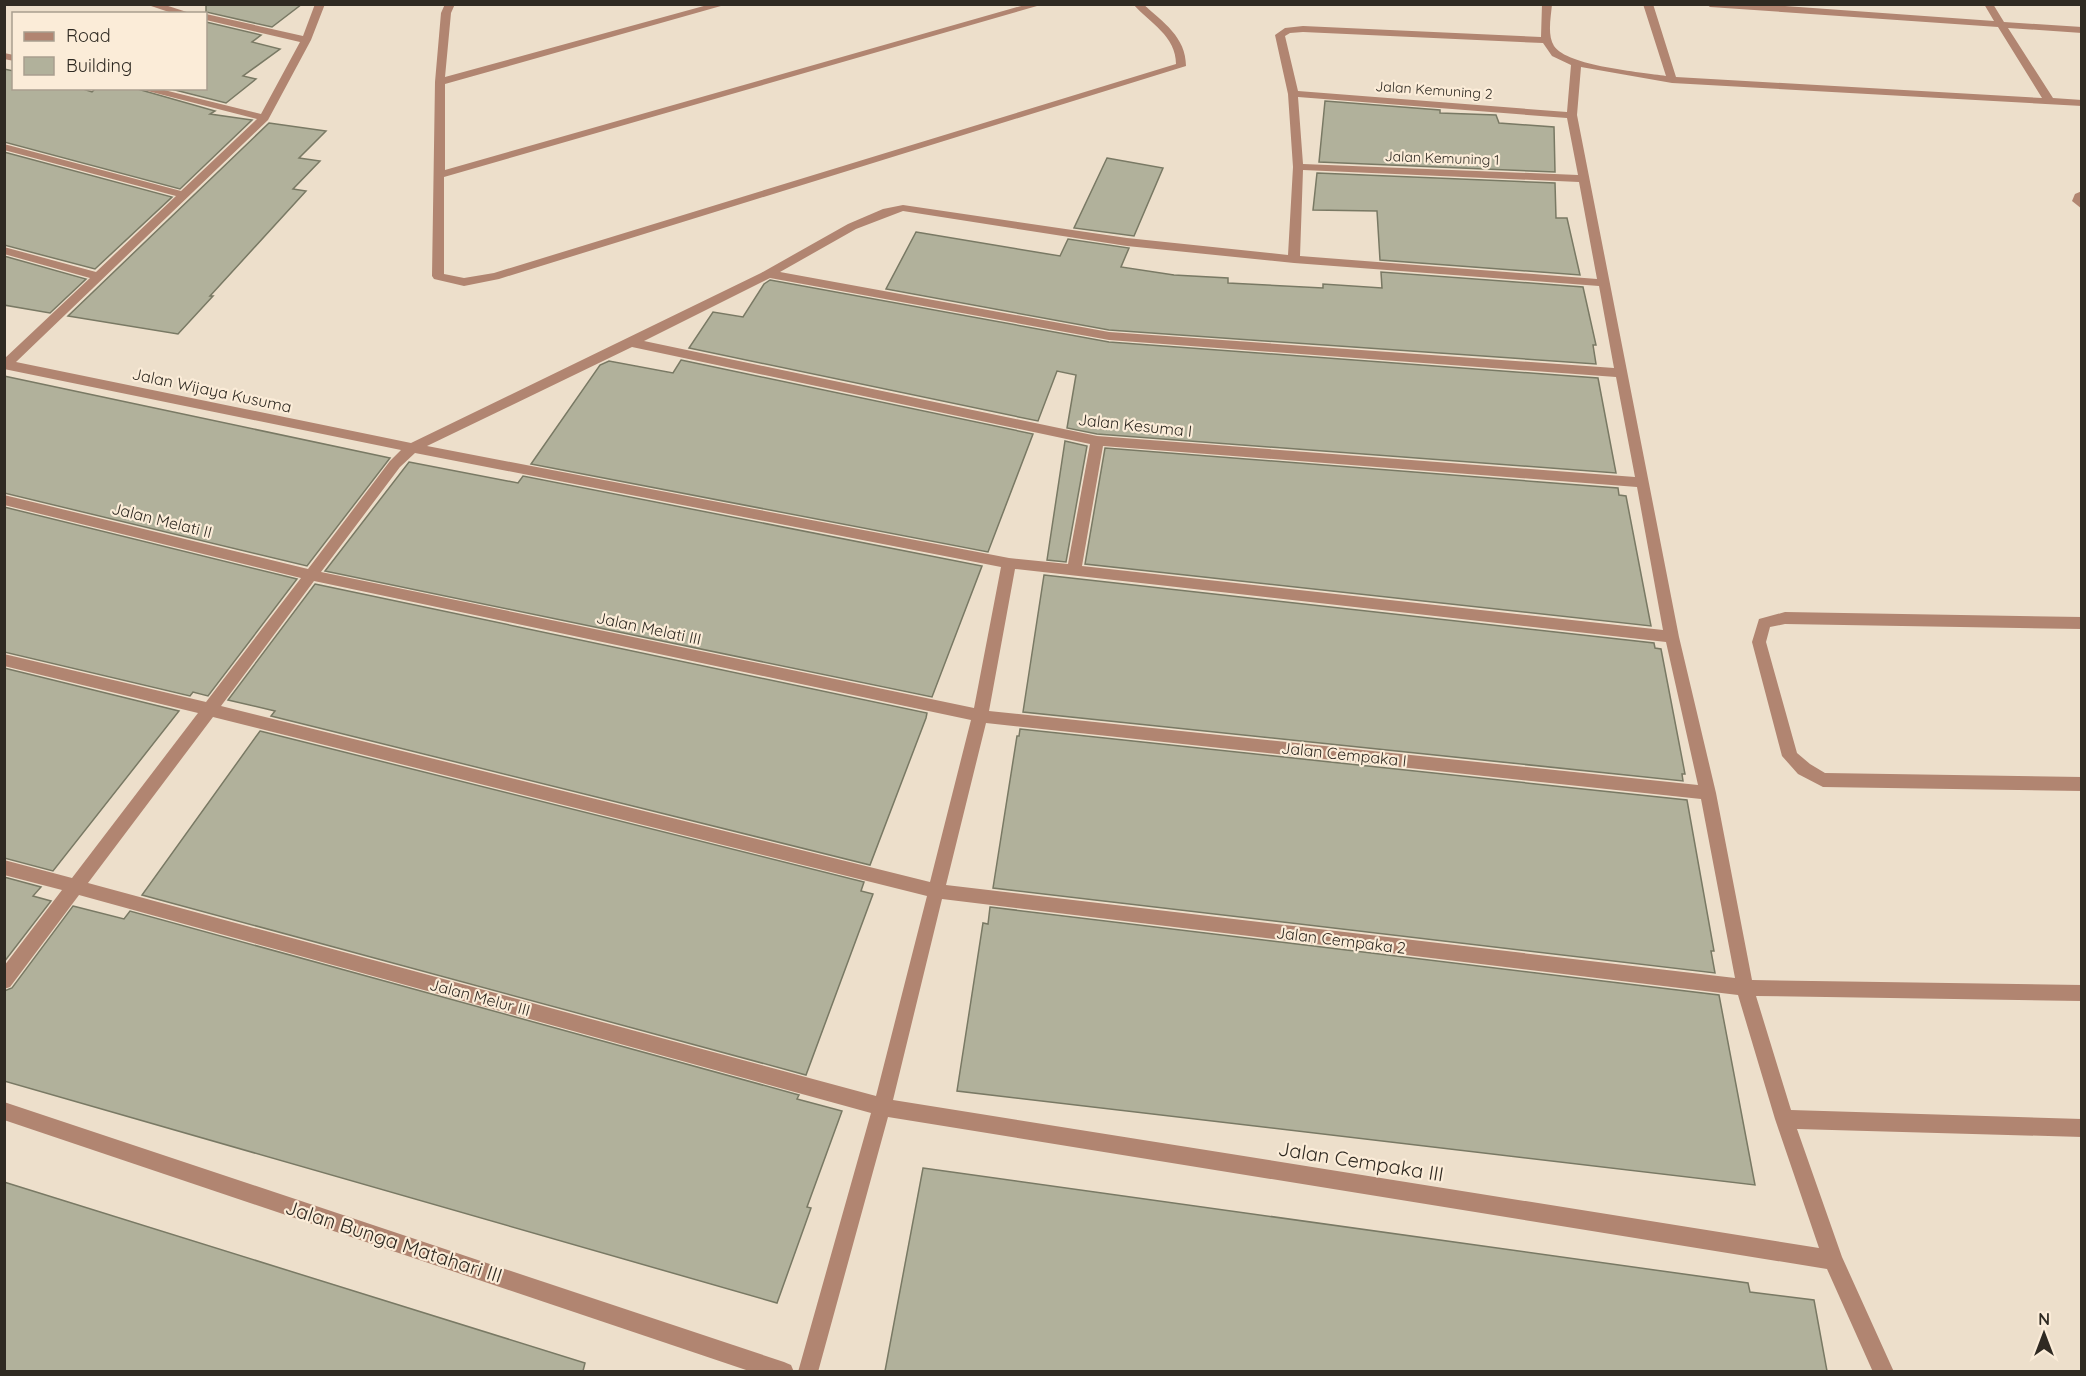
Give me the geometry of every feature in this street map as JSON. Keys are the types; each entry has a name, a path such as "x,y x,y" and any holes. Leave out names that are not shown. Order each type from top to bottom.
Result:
{"street":[{"path":"150,4 181,12"},
{"path":"5,365 100,277 264,118 306,40 320,4"},
{"path":"450,4 446,13 440,82 438,276 464,282 495,276 1181,66 1182,55 1179,43 1137,4"},
{"path":"440,82 724,4"},
{"path":"438,175 1040,4"},
{"path":"1547,4 1545,40 1553,54 1576,63 1672,80 2082,103"},
{"path":"1648,4 1672,80"},
{"path":"1711,4 2082,30"},
{"path":"1853,4 1858,15"},
{"path":"1988,4 2051,103"},
{"path":"207,17 306,40"},
{"path":"1294,259 1298,167 1293,94 1280,35 1288,30 1545,40"},
{"path":"1576,63 1572,115 1672,637 1708,793 1746,988 1784,1119 1833,1260 1884,1371"},
{"path":"149,90 264,118"},
{"name":"Jalan Kemuning 2","path":"1293,94 1572,115"},
{"path":"4,147 184,195"},
{"name":"Jalan Kemuning 1","path":"1298,167 1585,179"},
{"path":"2082,194 2078,201 2082,206"},
{"path":"4,981 212,710 395,464 412,448 633,343 768,274 878,214 903,208 1127,242 1294,259 1605,283"},
{"path":"4,250 100,277"},
{"path":"768,274 1109,336 1622,373"},
{"name":"Jalan Kesuma I","path":"633,343 1097,441 1643,483"},
{"name":"Jalan Wijaya Kusuma","path":"5,365 412,448 1009,563 1672,637"},
{"path":"1074,571 1097,441"},
{"name":"Jalan Melati II","path":"4,500 311,575"},
{"path":"808,1371 882,1107 980,716 1009,563"},
{"name":"Jalan Melati III","path":"311,575 980,716"},
{"path":"2082,623 1785,618 1764,623 1759,642 1790,756 1804,769 1822,780 2082,784"},
{"name":"Jalan Cempaka 2","path":"4,660 936,891 1746,988 2082,993"},
{"name":"Jalan Cempaka I","path":"980,716 1708,793"},
{"name":"Jalan Melur III","path":"4,867 882,1107"},
{"name":"Jalan Cempaka III","path":"882,1107 1833,1260"},
{"name":"Jalan Bunga Matahari III","path":"4,1111 784,1371"},
{"path":"1784,1119 2082,1128"}],"building":[{"path":"206,4 302,4 272,27 206,12"},
{"path":"207,22 261,35 252,42 280,49 243,76 256,79 226,103 175,90 207,90"},
{"path":"4,69 12,71 12,90 86,90 92,92 94,90 141,90 215,111 210,114 252,120 180,189 4,142"},
{"path":"1325,101 1440,110 1440,113 1496,115 1499,123 1554,127 1555,172 1319,162"},
{"path":"269,123 326,131 299,158 320,161 293,189 306,191 178,334 68,316"},
{"path":"4,152 172,197 95,269 4,245"},
{"path":"1107,158 1163,168 1134,236 1074,228"},
{"path":"1317,173 1555,183 1556,218 1567,218 1580,275 1380,260 1377,211 1313,210"},
{"path":"916,232 1060,256 1068,239 1129,248 1121,267 1174,275 1228,278 1228,283 1323,288 1323,284 1382,288 1381,272 1583,287 1596,345 1593,345 1596,364 1109,330 886,289"},
{"path":"4,256 86,279 50,313 4,305"},
{"path":"770,280 1109,342 1598,378 1616,473 1097,434 1067,428 1076,375 1057,371 1038,421 689,348 713,312 743,317 764,284"},
{"path":"681,360 1033,434 988,552 531,464 600,365 609,361 673,373"},
{"path":"4,376 390,458 307,566 4,493"},
{"path":"1065,441 1087,446 1066,562 1047,560"},
{"path":"1105,448 1618,488 1619,495 1626,496 1651,626 1085,564"},
{"path":"409,462 518,483 523,476 982,566 932,697 325,571"},
{"path":"4,507 297,579 208,696 193,692 190,696 4,652"},
{"path":"1044,575 1654,643 1655,648 1661,649 1685,774 1682,774 1683,781 1023,712"},
{"path":"315,584 927,713 926,718 870,865 271,716 275,711 228,700"},
{"path":"4,668 179,711 53,871 4,858"},
{"path":"1020,729 1687,800 1714,951 1711,951 1715,973 993,888"},
{"path":"260,731 864,882 861,891 873,894 806,1075 142,895"},
{"path":"4,877 41,887 33,896 51,901 4,962"},
{"path":"73,906 124,919 130,911 799,1095 797,1099 842,1111 807,1207 811,1208 777,1303 4,1081 4,991 12,988"},
{"path":"990,907 1719,995 1755,1185 957,1091 983,923 988,924"},
{"path":"923,1168 1748,1283 1750,1292 1814,1300 1827,1371 885,1371"},
{"path":"4,1182 585,1363 583,1371 4,1371"}]}
